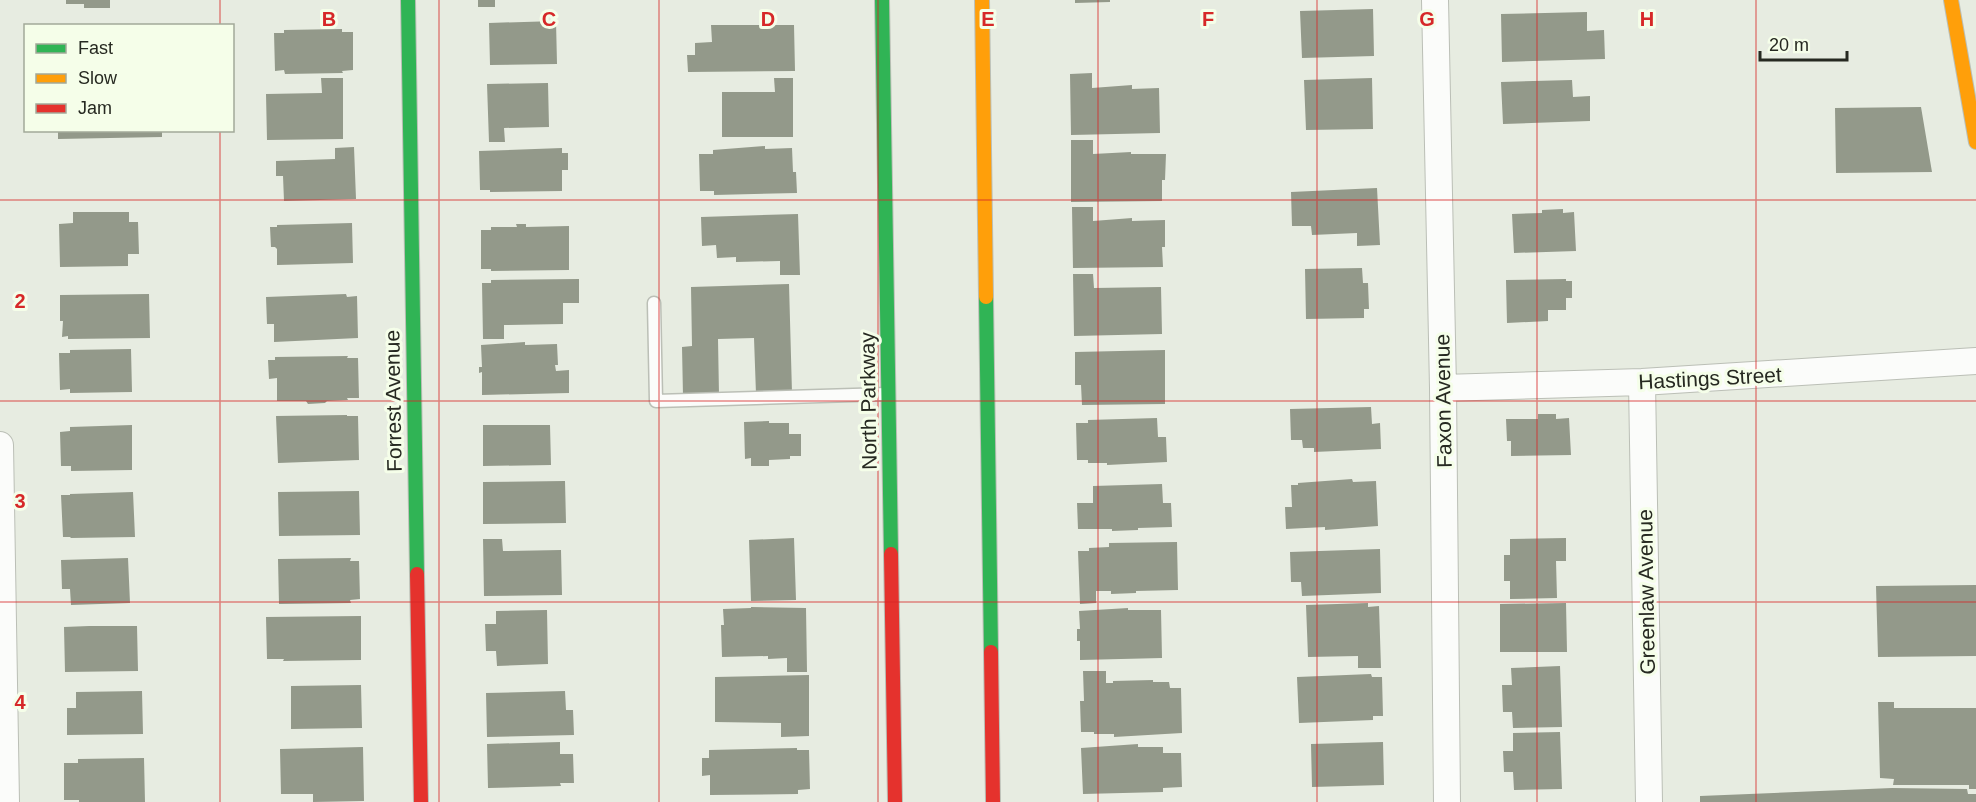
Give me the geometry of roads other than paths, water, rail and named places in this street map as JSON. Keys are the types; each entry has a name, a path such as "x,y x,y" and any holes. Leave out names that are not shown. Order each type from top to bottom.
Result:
{"main road":[{"name":"Forrest Avenue","path":"408,0 421,802"},
{"name":"North Parkway","path":"882,0 895,802"},
{"path":"982,0 993,802"},
{"path":"1951,0 1976,142"}],"street":[{"name":"Faxon Avenue","path":"1435,0 1443,388 1447,802"},
{"name":"Hastings Street","path":"1443,388 1642,382 1976,361"},
{"name":"Greenlaw Avenue","path":"1642,382 1649,802"},
{"path":"0,445 6,802"}],"lane":[{"path":"1961,62 1976,59"},
{"path":"654,303 656,401 888,394"}]}
